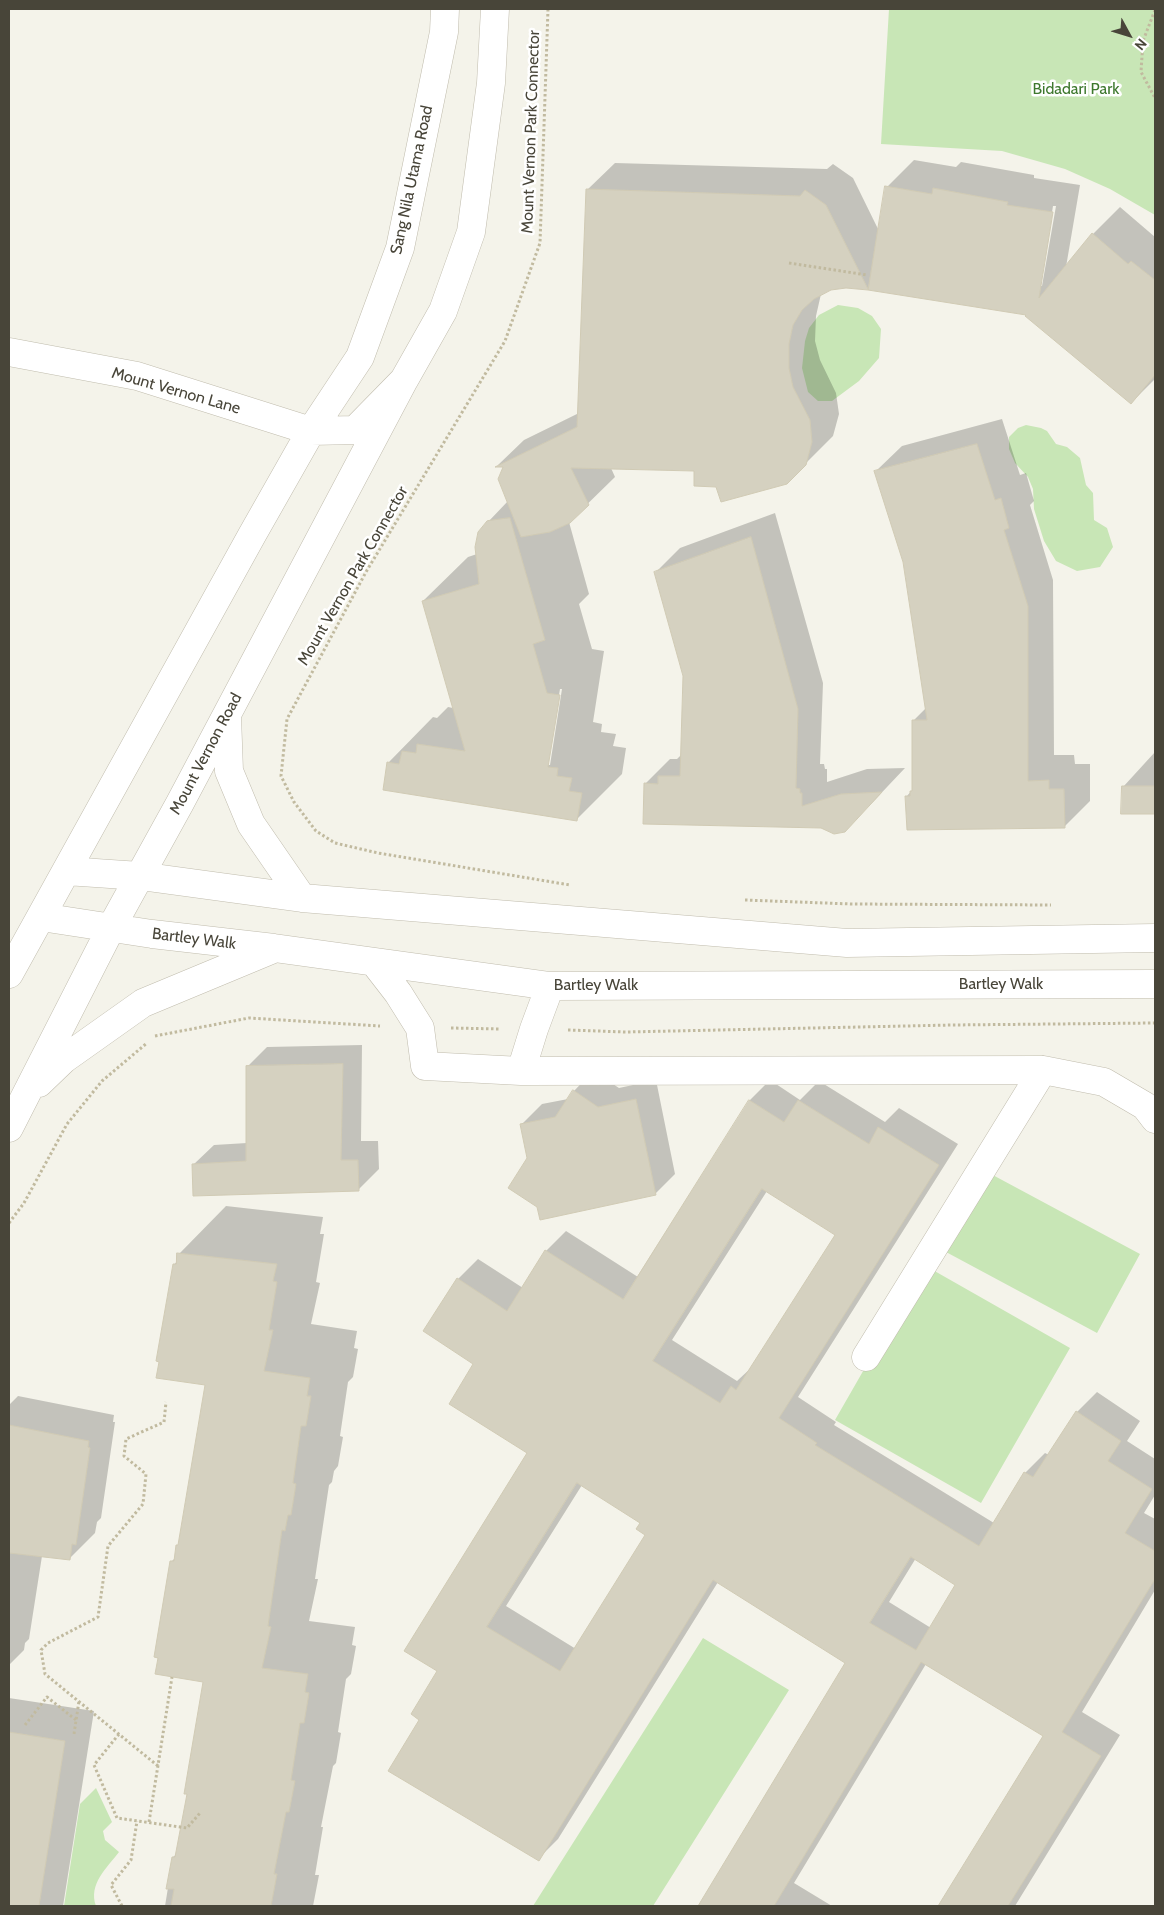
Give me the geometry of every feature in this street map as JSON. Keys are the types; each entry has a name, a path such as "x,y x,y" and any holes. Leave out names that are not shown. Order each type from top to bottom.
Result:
{"street":[{"name":"Sang Nila Utama Road","path":"311,431 360,357 400,248 444,32 445,9"},
{"path":"9,974 311,431 355,430 404,380 443,311 471,232 491,83 495,9"},
{"name":"Mount Vernon Lane","path":"9,352 137,376 311,431"},
{"name":"Mount Vernon Road","path":"9,1128 111,928 227,715 404,380"},
{"path":"227,715 229,771 251,824 302,898"},
{"path":"66,871 140,876 302,898 847,943 1155,938"},
{"name":"Bartley Walk","path":"41,918 550,986 1155,984"},
{"path":"24,1097 64,1059 143,1003 274,948"},
{"path":"374,962 398,993 420,1028 426,1066 522,1071 1043,1070 1104,1082 1145,1106 1155,1119"},
{"path":"522,1071 534,1029 550,986"},
{"path":"866,1357 1043,1070"}],"path":[{"name":"Mount Vernon Park Connector","path":"548,9 540,243 505,341 366,572 287,719 281,776 294,802 316,831 335,843 378,853 578,887"},
{"path":"1155,10 1143,41 1141,72 1155,98"},
{"path":"789,263 866,275"},
{"path":"744,900 851,904 1060,905"},
{"path":"626,1032 1155,1023"},
{"path":"9,1223 24,1203 67,1124 102,1081 155,1036"},
{"path":"158,1766 45,1674 41,1650 48,1643 98,1617 108,1546 143,1504 146,1474 124,1456 126,1439 164,1422 166,1402"},
{"path":"149,1822 172,1677"},
{"path":"25,1725 47,1697 76,1720"},
{"path":"74,1734 79,1701"},
{"path":"119,1734 94,1765 117,1818 187,1828 200,1813"},
{"path":"122,1906 111,1885 131,1860 137,1820"}],"green space":[{"name":"Bidadari Park","path":"889,9 1155,9 1155,215 1110,189 1065,169 1002,151 881,144"},
{"path":"838,305 858,308 872,316 881,329 879,358 859,381 832,401 818,401 808,392 802,368 805,341 809,328 819,315"},
{"path":"1026,425 1047,431 1056,444 1067,447 1080,458 1086,485 1093,493 1094,520 1107,528 1113,547 1100,567 1077,571 1056,561 1044,541 1034,509 1033,489 1028,477 1015,463 1009,449 1009,437 1018,428"},
{"path":"989,1173 1140,1254 1097,1333 946,1252"},
{"path":"924,1265 1070,1348 981,1503 835,1420"},
{"path":"703,1638 789,1690 653,1906 533,1906"},
{"path":"96,1788 112,1822 103,1831 105,1840 119,1852 104,1870 97,1883 94,1898 96,1906 64,1906 80,1804"}],"building":[{"path":"885,186 932,194 933,188 1008,202 1007,205 1053,212 1039,298 1092,233 1128,264 1131,261 1155,280 1155,375 1131,404 1026,315 868,290 846,288 831,290 814,299 802,310 793,325 789,344 789,368 793,387 810,420 812,442 806,465 787,484 721,502 716,487 694,486 694,471 571,468 589,505 570,523 550,532 521,537 498,479 503,467 495,467 577,427 586,189 800,196 805,190 826,205 868,289"},
{"path":"977,444 995,500 1001,498 1009,528 1004,530 1028,606 1028,781 1049,780 1049,789 1064,789 1065,828 907,830 905,796 910,796 910,791 912,791 912,720 927,720 903,562 874,471"},
{"path":"510,518 545,640 533,644 547,693 560,695 548,767 558,768 557,776 572,778 569,791 582,793 577,821 383,790 387,762 399,764 402,751 416,753 417,744 465,751 422,601 479,584 475,547 478,532 487,521"},
{"path":"751,537 798,709 796,788 800,789 800,793 802,793 802,806 841,794 882,792 845,832 834,834 821,828 643,824 644,783 658,784 658,776 680,776 683,676 654,572"},
{"path":"1122,786 1155,786 1155,814 1121,814"},
{"path":"343,1064 341,1160 358,1160 359,1191 193,1196 192,1164 246,1161 246,1066"},
{"path":"573,1090 598,1107 636,1099 656,1195 540,1220 537,1207 508,1188 527,1158 520,1124 555,1117"},
{"path":"749,1100 784,1122 798,1100 869,1144 878,1127 939,1165 779,1418 817,1443 815,1445 979,1546 1024,1472 1033,1477 1076,1411 1121,1441 1108,1461 1152,1489 1125,1533 1155,1551 1155,1579 1062,1732 1101,1756 1008,1906 938,1906 1043,1736 921,1662 774,1906 698,1906 845,1663 713,1580 539,1861 388,1771 419,1720 411,1714 437,1671 404,1651 527,1453 449,1404 473,1364 423,1331 457,1278 507,1311 545,1250 623,1299","holes":["762,1189 835,1235 736,1390 731,1386 720,1403 653,1361","577,1483 640,1523 636,1529 645,1535 560,1671 487,1627","911,1557 955,1585 916,1650 870,1623"]},
{"path":"177,1253 277,1264 273,1281 277,1282 269,1330 273,1330 264,1371 310,1378 307,1396 311,1396 306,1426 301,1426 293,1483 296,1484 291,1515 288,1515 285,1531 282,1530 268,1626 271,1627 262,1668 308,1674 305,1692 309,1693 304,1723 300,1723 291,1780 295,1781 289,1812 286,1812 274,1874 277,1874 271,1906 171,1906 174,1889 166,1889 172,1857 175,1857 187,1794 184,1794 203,1682 155,1674 158,1658 154,1657 170,1561 174,1561 176,1545 178,1545 205,1385 156,1378 159,1362 156,1361 173,1264 176,1264"},
{"path":"9,1425 89,1441 88,1447 90,1448 76,1545 72,1544 70,1560 9,1553"},
{"path":"9,1732 65,1741 39,1906 9,1906"}]}
